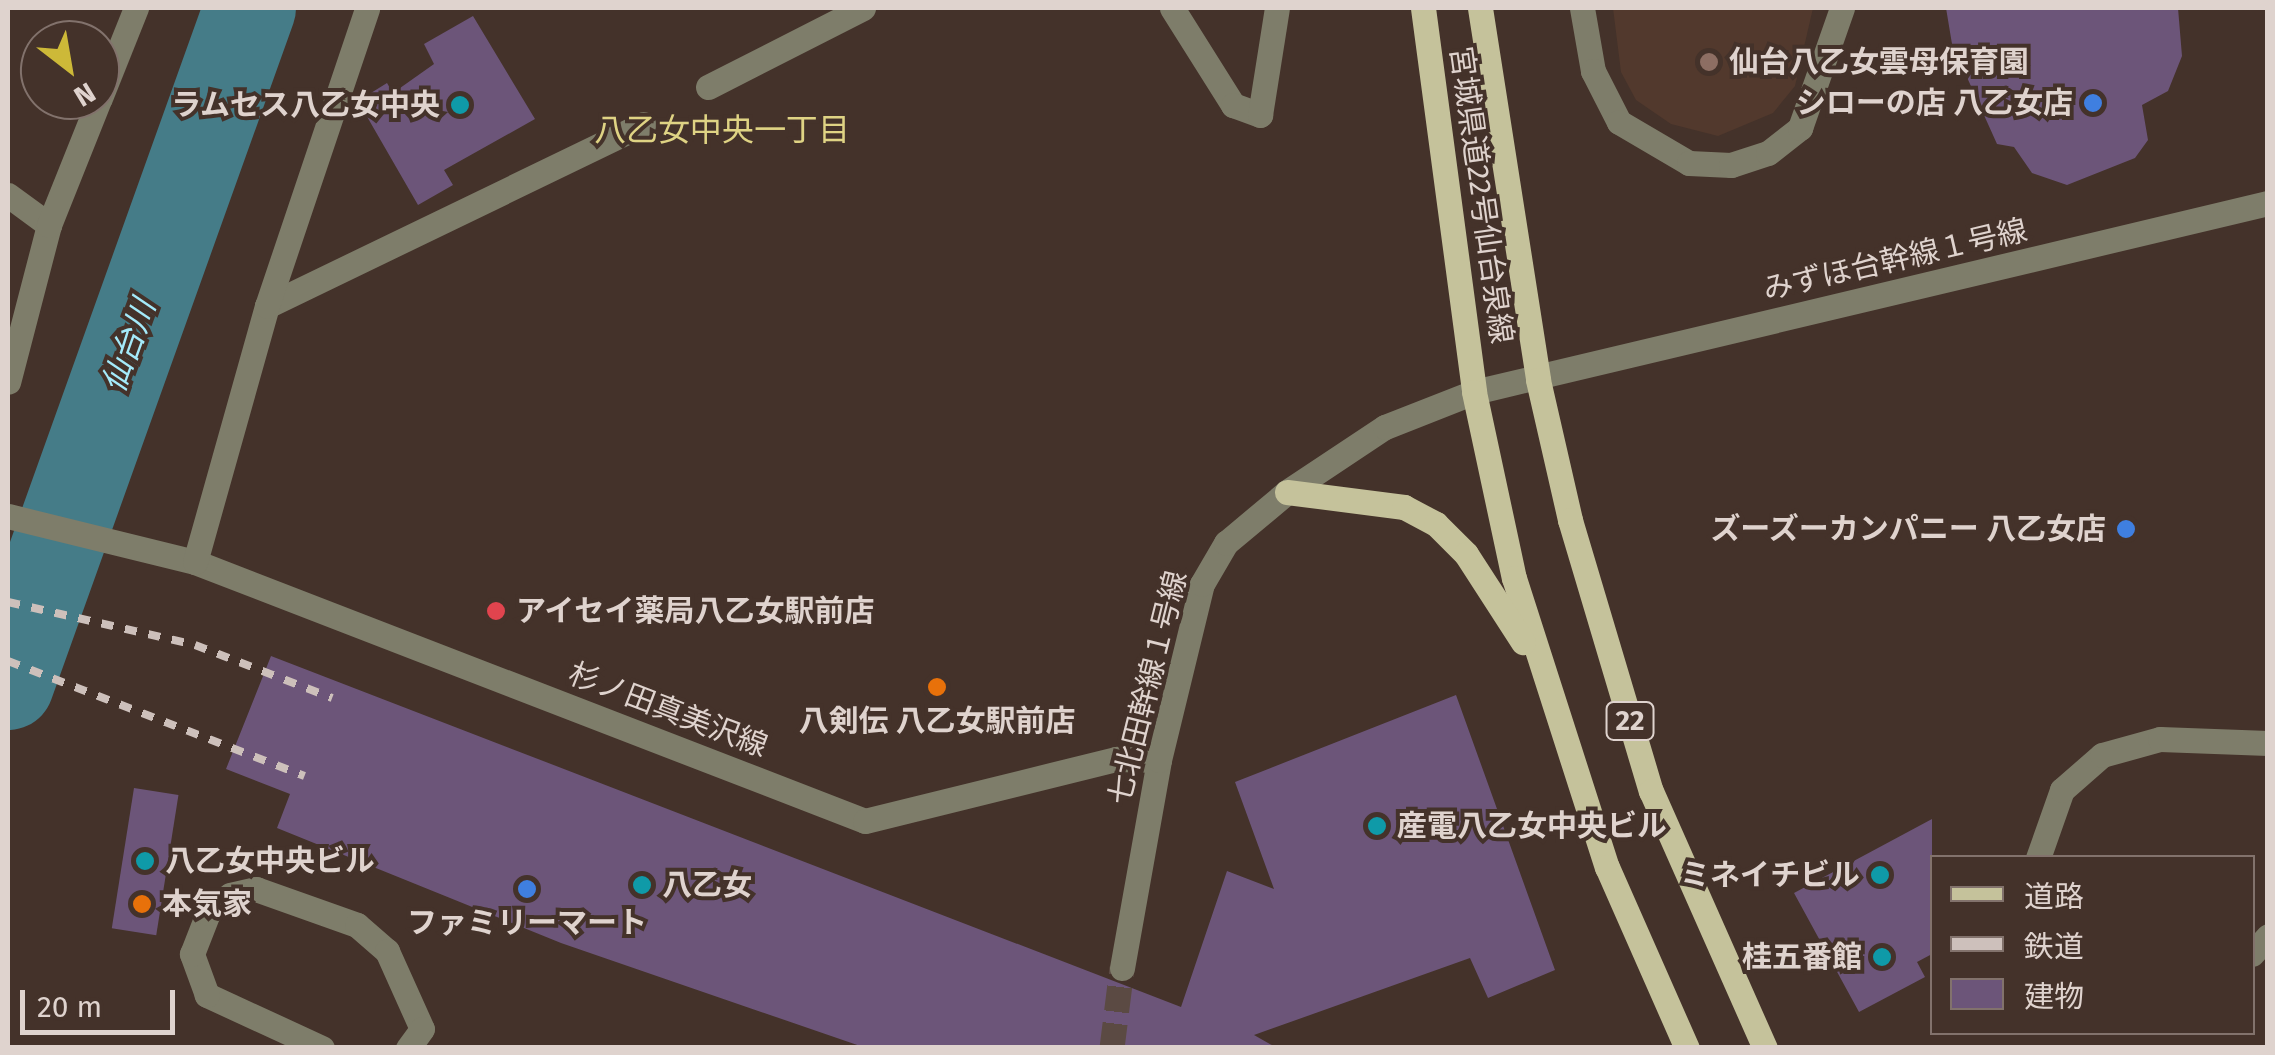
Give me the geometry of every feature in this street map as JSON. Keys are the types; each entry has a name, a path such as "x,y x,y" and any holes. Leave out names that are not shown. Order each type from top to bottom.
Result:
{"main road":[{"name":"宮城県道22号仙台泉線","path":"1423,8 1474,392"},
{"name":"宮城県道22号仙台泉線","path":"1480,8 1538,380"},
{"name":"22","path":"1538,380 1570,520 1651,791 1765,1048"},
{"name":"22","path":"1474,392 1537,663 1607,868 1686,1048"},
{"path":"1288,492 1404,506 1436,524 1466,554 1537,663"}],"street":[{"path":"120,48 136,8"},
{"path":"195,562 268,306 367,8"},
{"path":"708,87 863,8"},
{"path":"1172,8 1233,105 1260,115 1277,8"},
{"path":"1582,8 1593,71 1618,122 1688,163 1731,164 1768,152 1800,128 1842,8"},
{"path":"8,382 49,225 92,120"},
{"path":"268,306 644,124"},
{"path":"8,196 49,225"},
{"name":"みずほ台幹線１号線","path":"1538,380 2268,203"},
{"name":"七北田幹線１号線","path":"1122,968 1159,760 1202,584 1226,543 1288,492 1385,427 1474,392 1538,380"},
{"name":"杉ノ田真美沢線","path":"10,517 195,562 865,821 1116,759 1159,760"},
{"path":"2039,855 2062,790 2102,755 2160,739 2268,743"},
{"path":"322,1048 207,995 192,954 208,913 230,895 256,889 357,926 386,951 415,1038"}],"shaded area":[{"name":"仙台八乙女雲母保育園","path":"1613,8 1813,8 1795,86 1773,113 1718,136 1671,124 1636,100 1621,72"}],"building":[{"path":"1946,8 2178,8 2182,56 2168,91 2142,105 2148,140 2135,158 2067,185 2032,173 2014,147 1997,144 1952,44"},
{"name":"ラムセス八乙女中央","path":"473,16 535,119 444,170 453,185 418,205 358,101 387,83 393,93 434,64 424,44"},
{"name":"八乙女","path":"271,656 1181,1007 1227,871 1274,889 1235,782 1456,695 1555,970 1488,998 1470,958 1254,1035 1277,1048 866,1048 561,943 277,828 290,794 226,769"},
{"name":"八乙女中央ビル","path":"134,788 178,795 156,935 112,928"},
{"name":"ミネイチビル","path":"1932,819 1930,955 1917,962 1925,977 1859,1012 1794,893"}],"waterway":[{"name":"仙台川","path":"8,684 250,8"}],"tunnel":[{"path":"1112,1048 1122,968"}],"railway":[{"path":"8,602 195,645 332,698"},
{"path":"8,661 305,776"}],"place":[{"name":"仙台八乙女雲母保育園","path":"1709,62"},
{"name":"シローの店 八乙女店","path":"2093,103"},
{"name":"ラムセス八乙女中央","path":"460,105"},
{"name":"ズーズーカンパニー 八乙女店","path":"2126,529"},
{"name":"アイセイ薬局八乙女駅前店","path":"496,611"},
{"name":"八剣伝 八乙女駅前店","path":"937,687"},
{"name":"産電八乙女中央ビル","path":"1377,826"},
{"name":"八乙女中央ビル","path":"145,861"},
{"name":"ミネイチビル","path":"1880,875"},
{"name":"八乙女","path":"642,885"},
{"name":"ファミリーマート","path":"527,889"},
{"name":"本気家","path":"142,904"},
{"name":"桂五番館","path":"1882,957"}],"district":[{"name":"八乙女中央一丁目","path":"722,130"}]}
